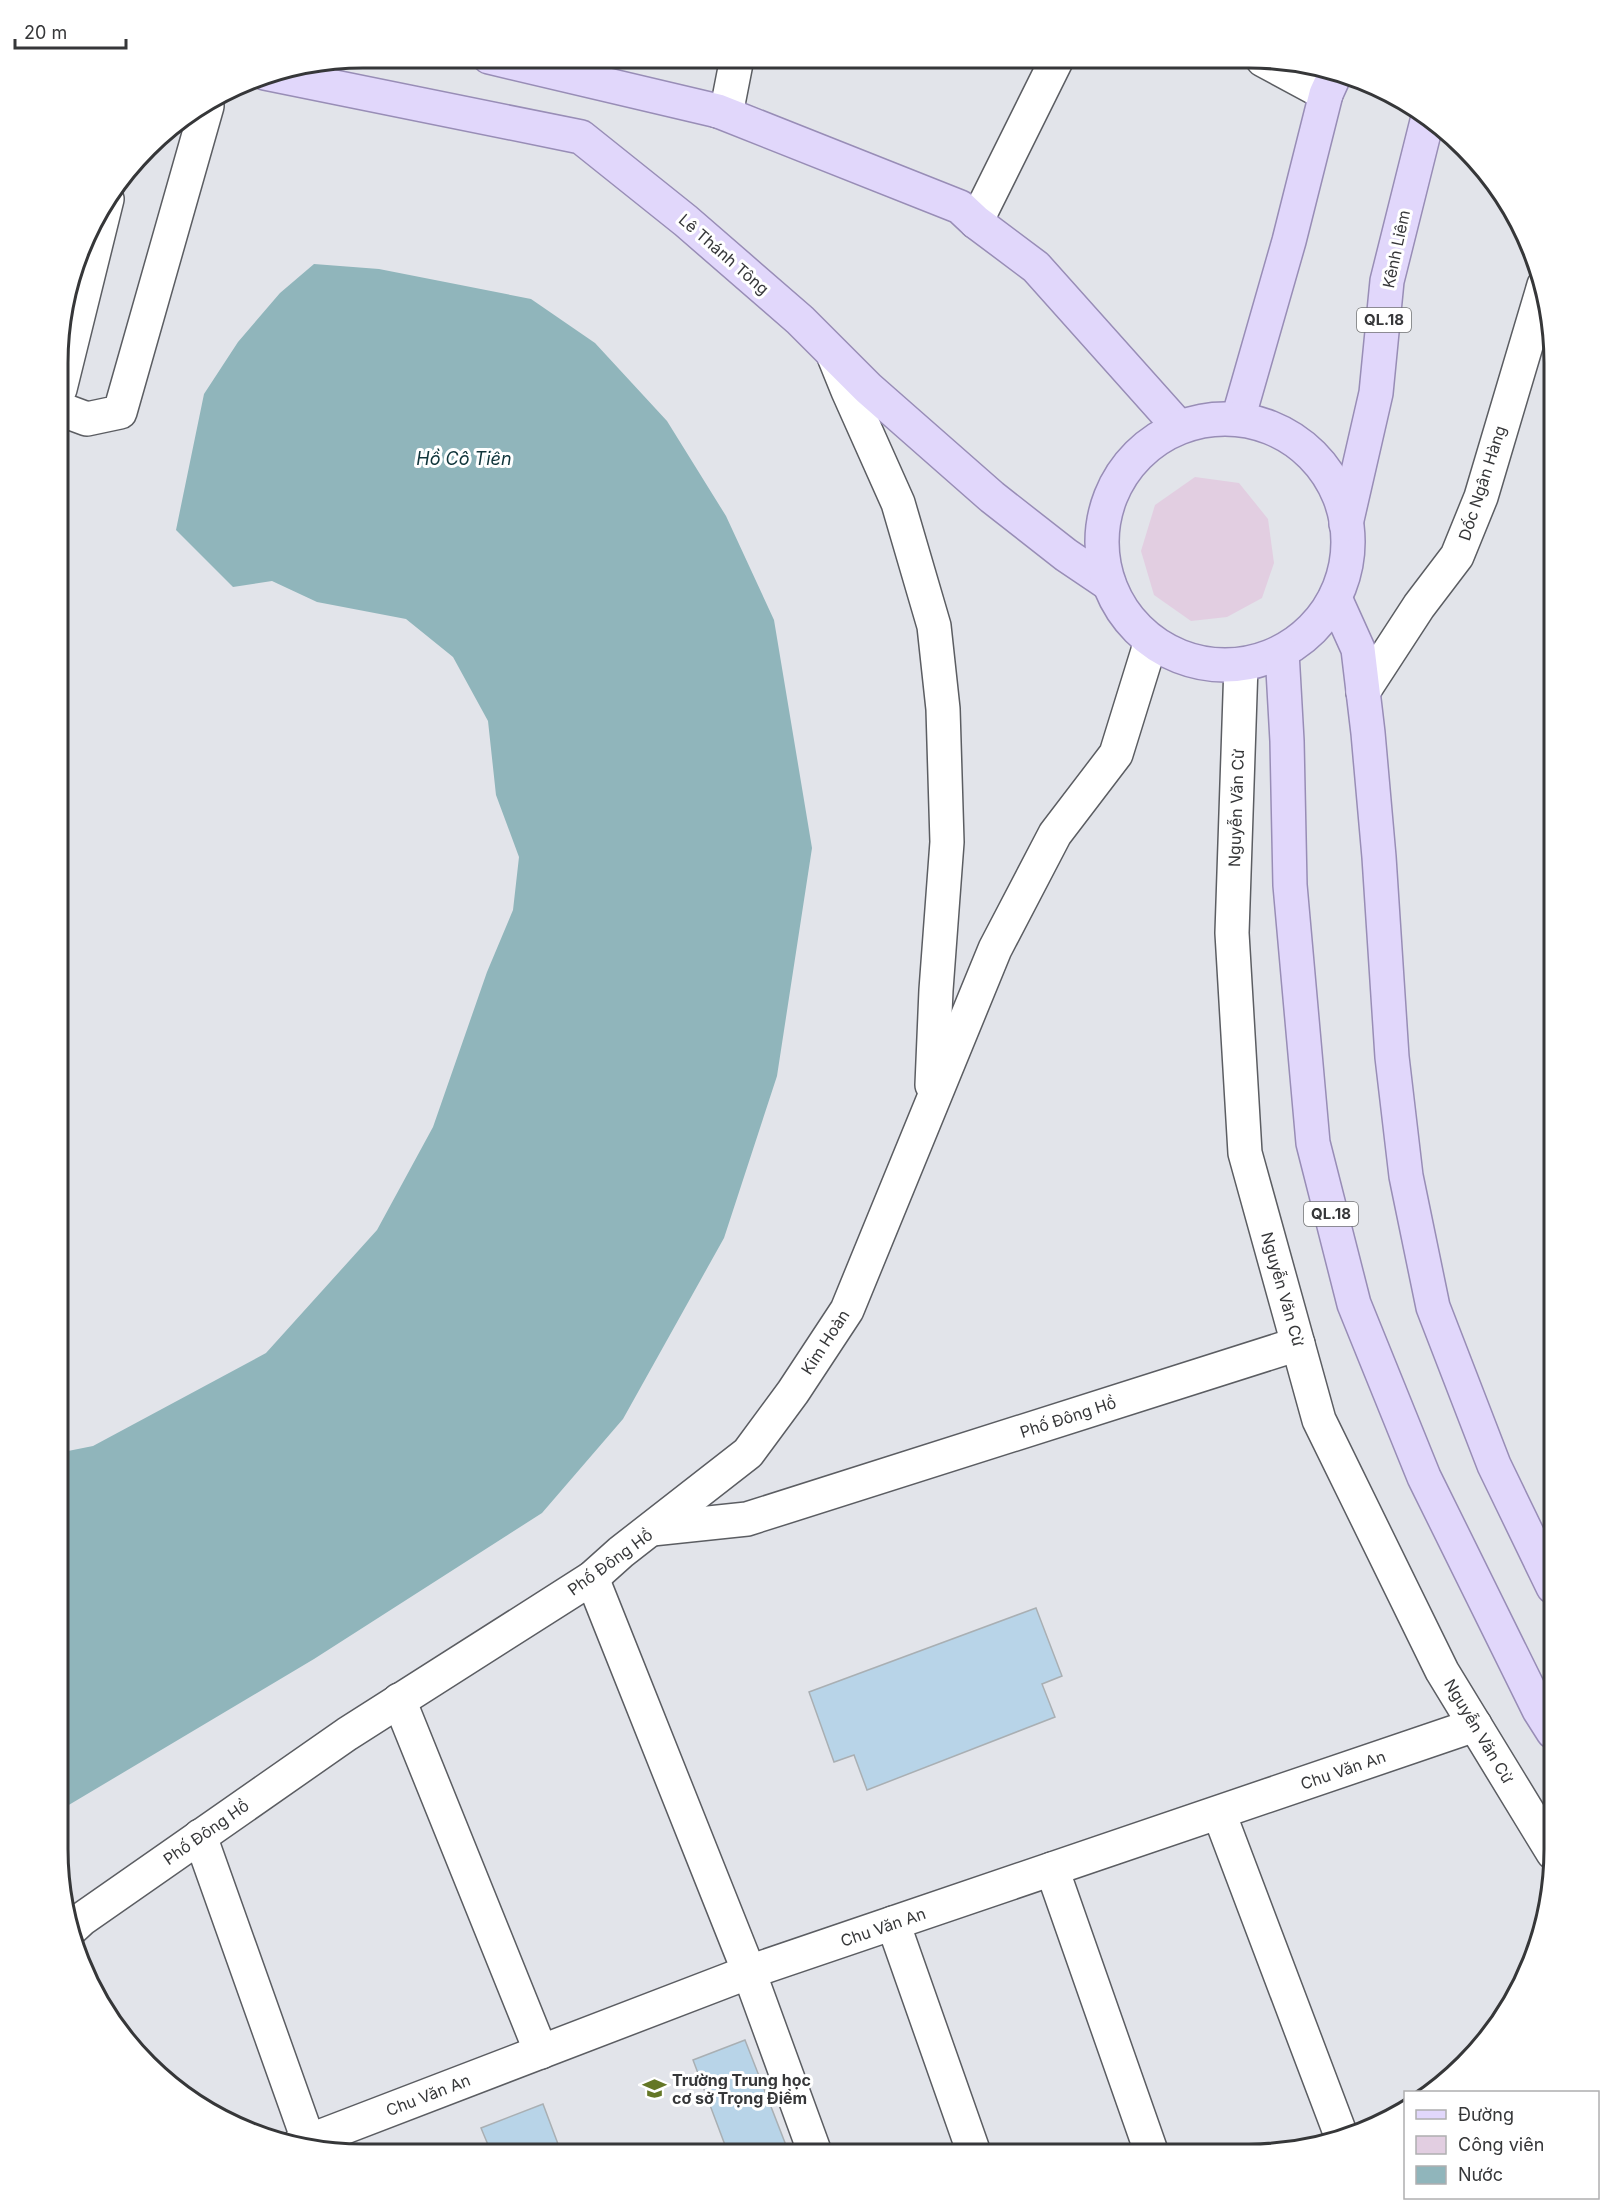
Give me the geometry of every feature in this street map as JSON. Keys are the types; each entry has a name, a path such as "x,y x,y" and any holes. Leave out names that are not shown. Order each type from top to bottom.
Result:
{"main road":[{"path":"536,68 718,111 887,180 960,207 976,222 1036,267 1179,428"},
{"name":"Lê Thánh Tông","path":"288,78 581,137 686,221 800,320 868,388 992,497 1066,555 1109,584"},
{"path":"1238,419 1331,83"},
{"name":"Kênh Liêm","path":"1346,524 1376,393 1388,281 1426,127"},
{"path":"1238,419 1269,427 1297,443 1321,465 1338,493 1346,524 1346,562 1335,598 1313,629 1282,652 1241,665 1209,665 1179,656 1151,641 1133,625 1119,605 1109,584 1103,553 1104,522 1113,491 1129,465 1151,443 1179,428 1208,420 1238,419"},
{"path":"1335,598 1358,649 1379,857 1393,1067 1406,1176 1432,1307 1494,1465 1544,1568"},
{"name":"QL.18","path":"1282,652 1287,741 1290,885 1312,1143 1354,1304 1424,1477 1544,1718"}],"street":[{"path":"718,111 728,104 735,68"},
{"path":"976,222 1053,68"},
{"path":"1297,72 1331,83"},
{"path":"68,412 87,419 120,412 205,113"},
{"path":"68,357 100,229"},
{"name":"Dốc Ngân Hàng","path":"1363,692 1419,606 1457,556 1481,497 1538,305"},
{"path":"833,354 898,504 934,626 942,709 947,842 936,990 932,1108"},
{"name":"Kim Hoàn","path":"652,1529 748,1454 847,1311 932,1108 995,949 1055,834 1116,754 1151,641"},
{"name":"Nguyễn Văn Cừ","path":"1241,665 1232,933 1245,1153 1319,1420 1442,1671 1544,1838"},
{"name":"Phố Đông Hồ","path":"78,1923 399,1700 592,1578 652,1529 747,1520 1298,1344"},
{"path":"592,1578 749,1972 812,2144"},
{"path":"399,1700 541,2052"},
{"name":"Chu Văn An","path":"316,2140 749,1972 1475,1725"},
{"path":"1219,1813 1339,2129"},
{"path":"200,1836 303,2137"},
{"path":"1052,1869 1148,2144"},
{"path":"893,1923 971,2144"}],"green space":[{"path":"1195,477 1239,483 1268,519 1274,563 1262,598 1227,617 1191,621 1154,595 1141,551 1155,505"}],"water":[{"name":"Hồ Cô Tiên","path":"314,264 379,269 531,299 595,343 667,421 726,516 774,620 812,848 777,1076 724,1238 623,1419 542,1513 314,1659 68,1805 68,1451 93,1446 266,1353 377,1230 433,1127 487,972 513,910 519,857 496,795 488,721 453,657 406,619 317,602 272,581 233,587 176,530 204,394 238,342 280,293"}],"building":[{"path":"1036,1608 1062,1676 1042,1684 1055,1717 867,1790 854,1755 834,1762 809,1692"},
{"path":"745,2040 785,2144 725,2144 693,2060"},
{"path":"543,2104 558,2144 488,2144 481,2128"}],"place":[{"name":"Trường Trung học cơ sở Trọng Điểm","path":"654,2089"}]}
